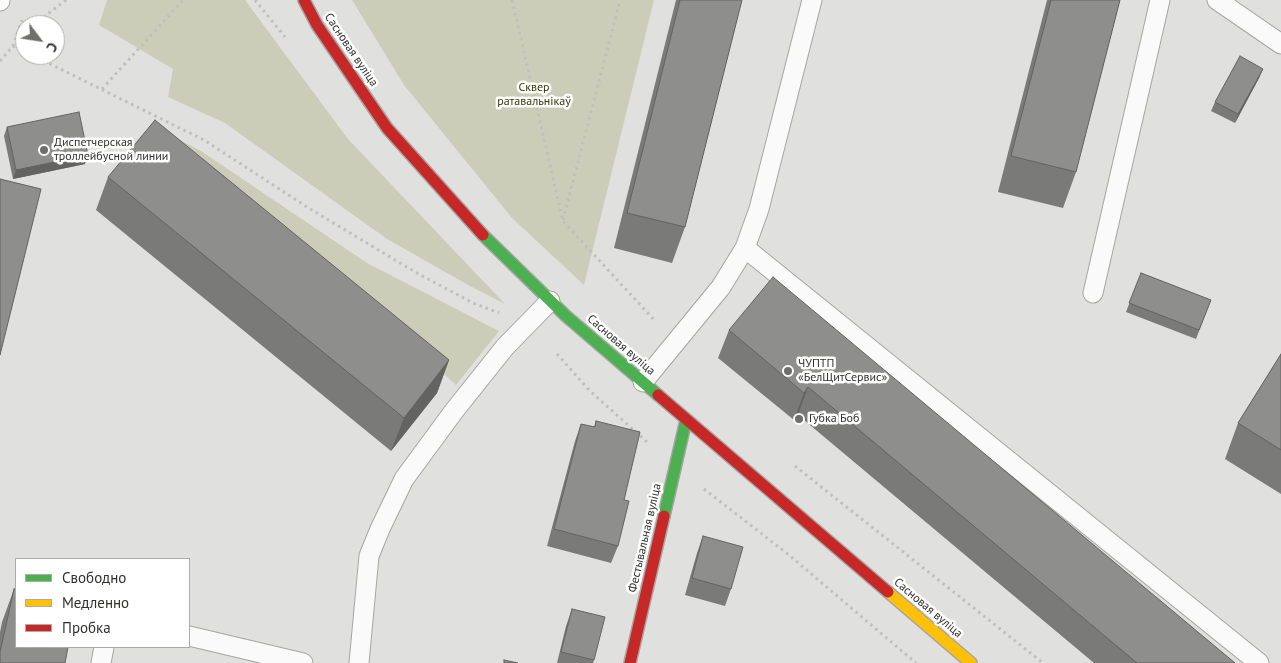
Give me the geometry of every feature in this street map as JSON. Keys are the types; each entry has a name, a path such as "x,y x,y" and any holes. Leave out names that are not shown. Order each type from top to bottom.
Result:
{"main road":[{"name":"Сасновая вуліца","path":"304,0 317,25 388,128 500,253 550,301 686,420 971,663"},
{"name":"Фестывальная вуліца","path":"630,663 686,420"}],"lane":[{"path":"643,382 721,287 745,248 759,209 812,0"},
{"path":"1093,293 1160,0"},
{"path":"1217,0 1281,44"},
{"path":"745,248 1260,663"},
{"path":"359,663 370,556 380,529 404,479 454,411 505,347 550,301"},
{"path":"190,636 303,663"},
{"path":"101,663 104,648"}],"path":[{"path":"46,15 66,0"},
{"path":"102,89 183,0"},
{"path":"512,0 563,221 655,320 664,357"},
{"path":"563,221 620,0"},
{"path":"0,61 15,42"},
{"path":"53,65 204,140 307,207 415,272 473,303 528,324"},
{"path":"552,347 590,391 675,467 789,556 916,663"},
{"path":"793,465 1043,663"}],"green space":[{"path":"107,0 245,0 348,139 505,304 387,239 225,123 168,97 173,69 99,25"},
{"name":"Сквер ратавальнікаў","path":"352,0 654,0 584,285 512,218 404,85"},
{"path":"159,129 201,151 367,263 499,331 456,385 321,262"}],"building":[{"path":"680,0 742,0 685,227 627,213"},
{"path":"1051,0 1120,0 1076,172 1011,156"},
{"path":"1240,56 1263,69 1238,114 1215,102"},
{"name":"Диспетчерская троллейбусной линии","path":"79,112 88,155 16,170 7,127"},
{"path":"155,120 449,360 404,418 108,177"},
{"path":"0,179 41,189 0,355"},
{"path":"1141,273 1211,300 1199,330 1129,303"},
{"path":"773,277 1235,663 1137,663 808,387 804,393 729,330"},
{"path":"1281,354 1281,450 1238,423"},
{"path":"596,421 640,432 624,500 629,501 618,546 554,529 581,424 595,427"},
{"path":"703,536 743,547 731,589 692,578"},
{"path":"14,589 15,648 68,648 65,663 0,663 0,652"},
{"path":"572,609 605,617 594,660 561,652"},
{"path":"504,660 518,663 504,663"}],"traffic: fast":[{"path":"483,235 566,316 658,395"},
{"path":"664,516 686,420"}],"traffic: slow":[{"path":"888,592 971,663"}],"traffic: jam":[{"path":"304,0 317,25 387,128 483,235"},
{"path":"658,395 888,592"},
{"path":"630,663 664,516"}],"place":[{"name":"Диспетчерская троллейбусной линии","path":"44,150"},
{"name":"ЧУПТП «БелЩитСервис»","path":"788,371"},
{"name":"Губка Боб","path":"799,419"}]}
